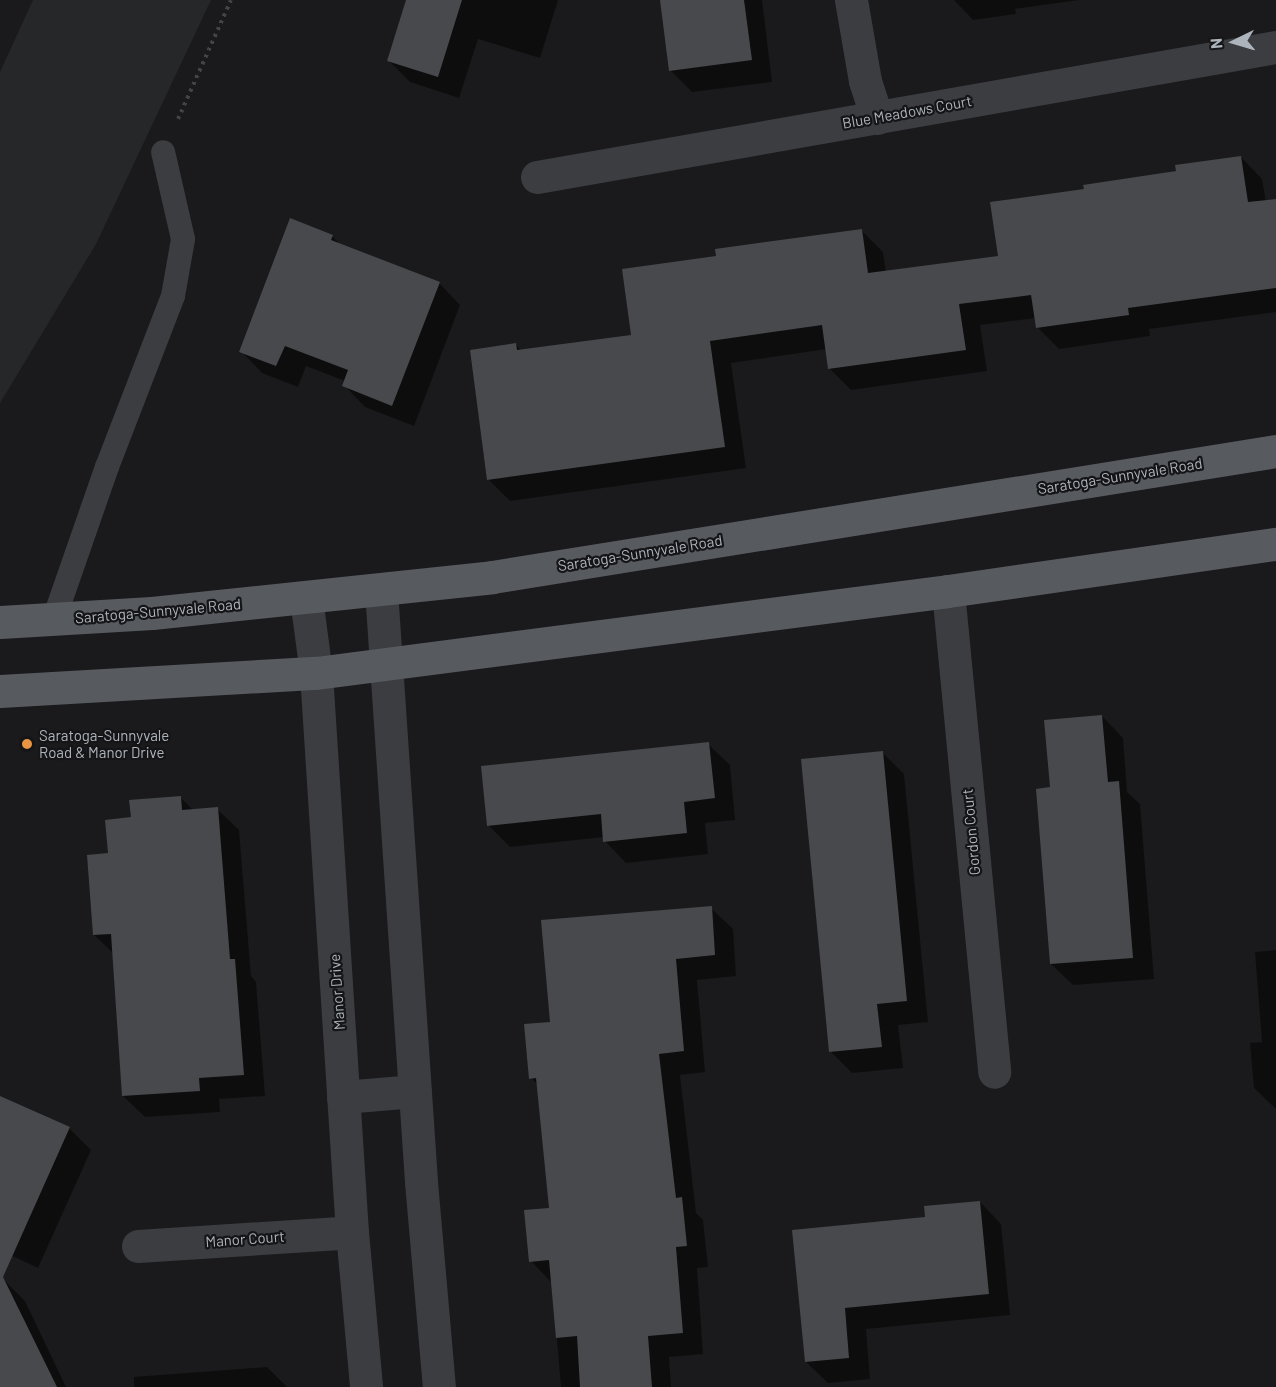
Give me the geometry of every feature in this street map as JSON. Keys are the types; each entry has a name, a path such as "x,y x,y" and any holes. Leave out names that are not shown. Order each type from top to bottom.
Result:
{"main road":[{"name":"Saratoga-Sunnyvale Road","path":"0,622 306,598 492,577 1276,451"},
{"path":"0,691 316,673 948,591 1276,544"}],"street":[{"path":"851,0 865,81 876,118"},
{"name":"Blue Meadows Court","path":"537,177 1276,47"},
{"path":"381,590 415,1091 439,1387"},
{"name":"Gordon Court","path":"948,591 994,1072"},
{"name":"Manor Drive","path":"306,598 316,673 352,1232 366,1387"},
{"path":"344,1097 415,1091"},
{"name":"Manor Court","path":"138,1246 352,1232"}],"lane":[{"path":"54,619 107,467 173,296 183,239 163,153"}],"path":[{"path":"163,153 231,0"}],"shaded area":[{"path":"33,0 211,0 96,244 0,403 0,72"}],"building":[{"path":"406,0 462,0 438,77 387,61"},
{"path":"660,0 744,0 752,60 669,71"},
{"path":"1241,156 1248,202 1276,199 1276,288 1128,308 1129,315 1036,328 1031,295 959,304 966,350 828,369 822,325 710,341 725,447 487,480 470,350 516,343 517,350 631,335 622,269 716,256 715,249 862,229 868,273 998,256 990,202 1084,189 1083,185 1176,171 1175,165"},
{"path":"290,218 333,235 331,240 440,282 392,406 342,386 348,370 285,346 276,366 239,352"},
{"path":"1102,715 1108,782 1119,781 1133,958 1050,964 1036,789 1050,787 1044,720"},
{"path":"709,742 715,798 684,802 687,833 603,842 601,814 487,826 481,766"},
{"path":"883,751 907,1001 877,1004 882,1047 829,1052 801,759"},
{"path":"181,796 182,810 218,807 230,959 235,959 244,1075 199,1078 200,1091 122,1096 111,934 93,935 87,855 108,853 105,820 131,817 129,800"},
{"path":"712,906 715,955 676,959 684,1051 659,1054 676,1198 682,1197 687,1246 676,1247 683,1333 648,1336 652,1387 580,1387 577,1336 556,1338 549,1260 529,1262 524,1210 549,1208 536,1078 529,1079 524,1024 550,1022 541,920"},
{"path":"0,1096 70,1127 3,1277 57,1387 0,1387"},
{"path":"980,1201 989,1294 845,1308 849,1358 805,1362 792,1230 925,1217 924,1206"}],"place":[{"name":"Saratoga-Sunnyvale Road & Manor Drive","path":"27,744"}]}
